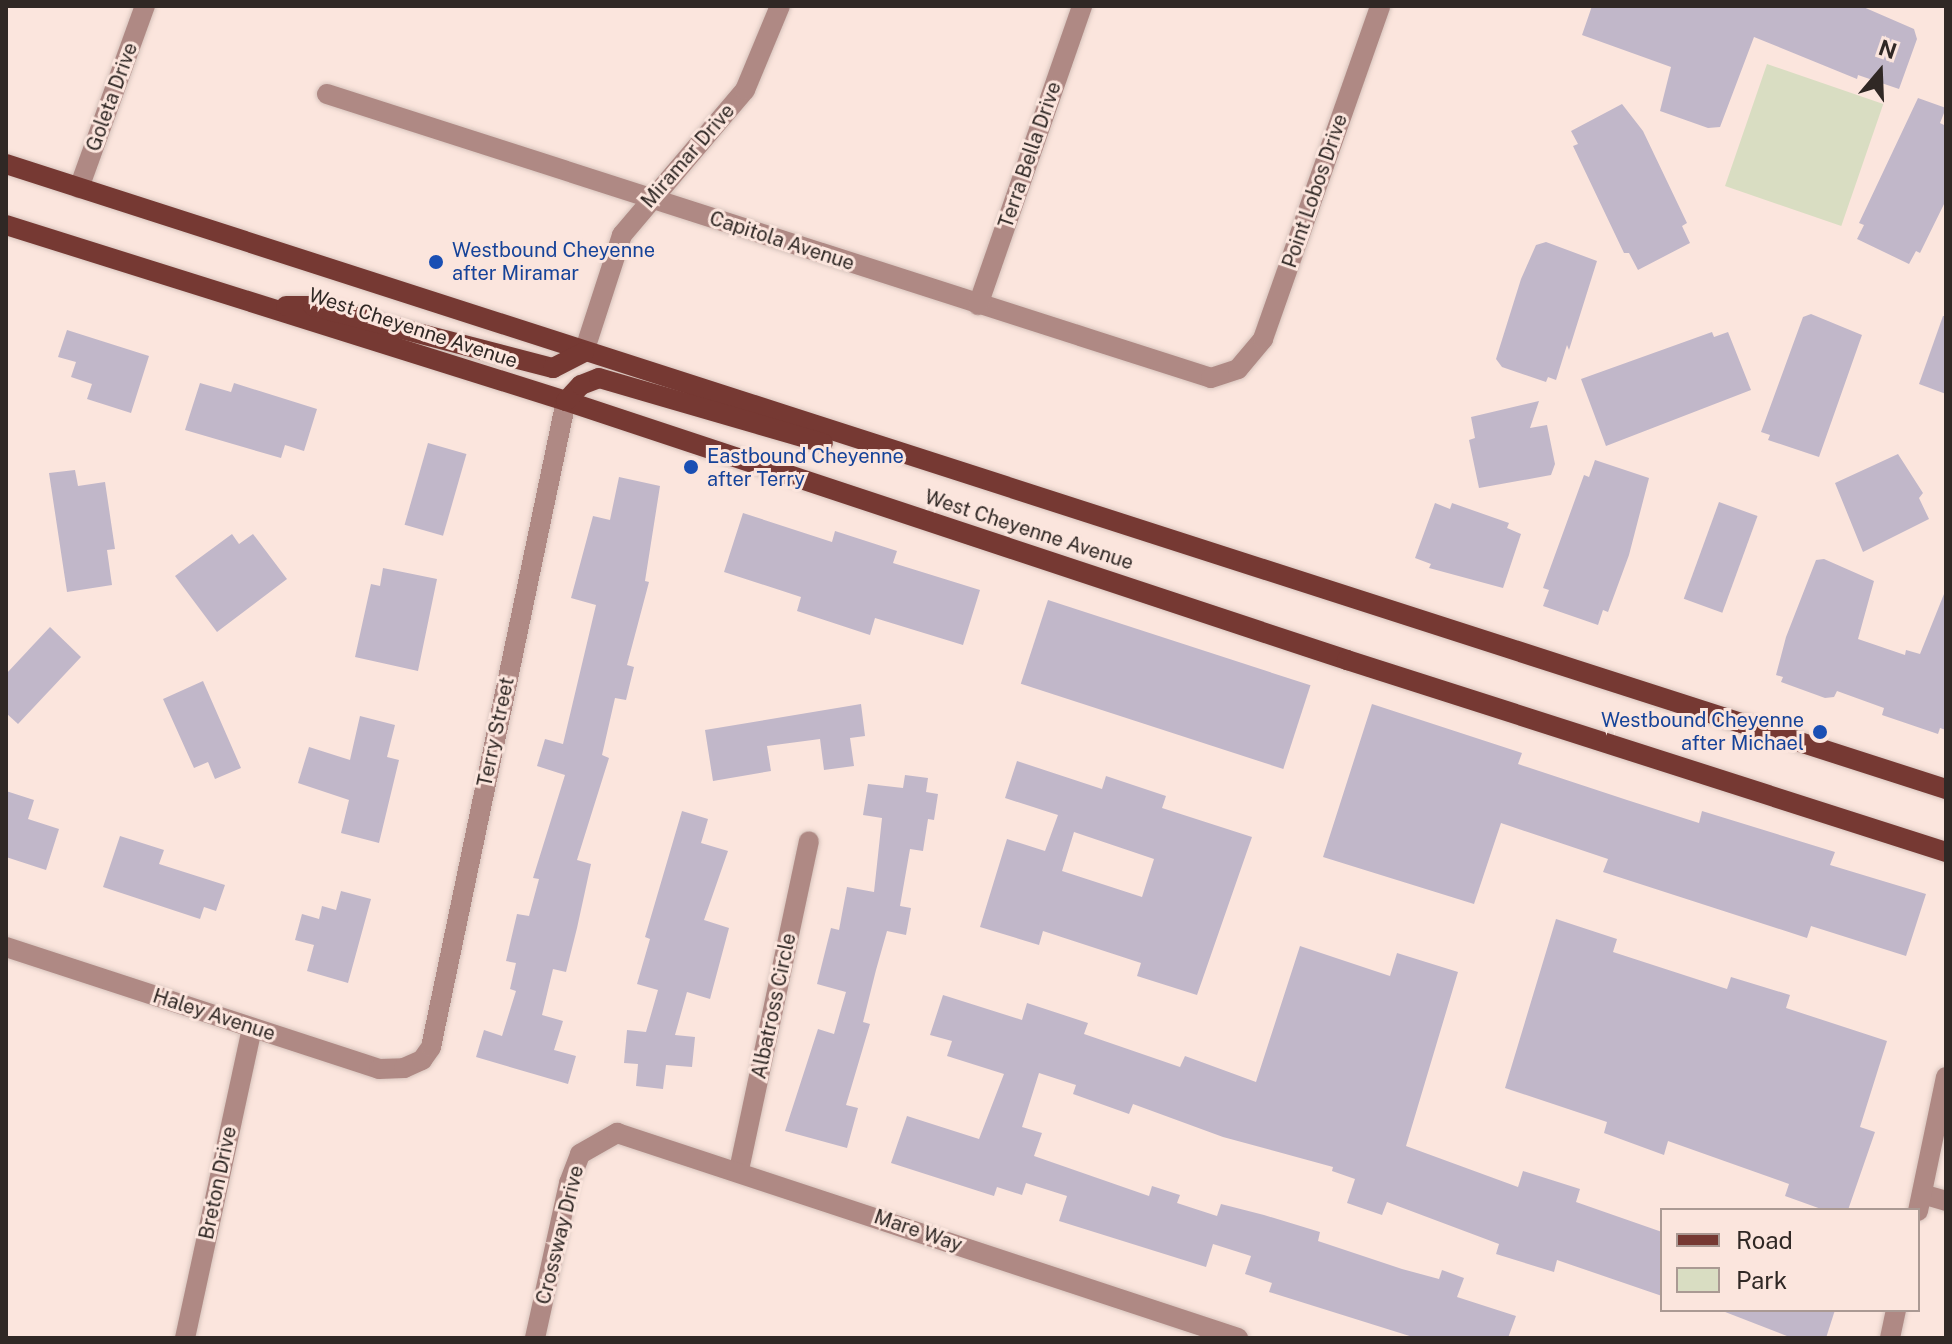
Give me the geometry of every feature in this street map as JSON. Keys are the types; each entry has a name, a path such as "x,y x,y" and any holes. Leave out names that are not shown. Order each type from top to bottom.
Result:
{"main road":[{"name":"West Cheyenne Avenue","path":"6,164 1946,789"},
{"name":"West Cheyenne Avenue","path":"6,225 566,401 1347,660 1946,852"},
{"path":"266,306 313,306 553,368 584,352"},
{"path":"566,401 581,385 599,378 876,458 925,462"}],"street":[{"name":"Goleta Drive","path":"79,188 145,6"},
{"name":"Miramar Drive","path":"584,352 622,235 649,197 745,90 780,6"},
{"name":"Terra Bella Drive","path":"978,305 1082,6"},
{"name":"Point Lobos Drive","path":"1238,369 1263,339 1380,6"},
{"name":"Capitola Avenue","path":"327,94 1211,378 1238,369"},
{"name":"Terry Street","path":"422,1060 431,1047 566,401"},
{"name":"Albatross Circle","path":"739,1170 809,841"},
{"name":"Haley Avenue","path":"6,947 379,1069 404,1068 422,1060"},
{"name":"Breton Drive","path":"185,1338 252,1028"},
{"path":"1946,1077 1920,1202 1946,1201"},
{"name":"Mare Way","path":"597,1140 617,1133 739,1170 1238,1338"},
{"name":"Crossway Drive","path":"535,1338 569,1183 580,1154 597,1140"},
{"path":"1890,1338 1896,1312"}],"green space":[{"path":"1767,64 1883,104 1841,226 1725,186"}],"building":[{"path":"1592,6 1861,6 1914,29 1917,39 1899,89 1858,75 1857,79 1754,37 1720,127 1708,128 1660,111 1671,67 1582,35"},
{"path":"1918,98 1946,108 1940,123 1946,126 1946,200 1920,253 1916,251 1909,264 1857,239 1864,225 1859,223"},
{"path":"1622,104 1643,131 1687,223 1682,226 1690,243 1638,270 1629,253 1624,253 1573,146 1578,144 1571,131"},
{"path":"1546,242 1597,261 1569,350 1567,345 1556,380 1548,377 1546,382 1502,367 1496,359 1521,279 1536,245"},
{"path":"1811,314 1862,335 1819,457 1768,440 1770,435 1761,432 1803,317"},
{"path":"1943,316 1946,316 1946,394 1919,384"},
{"path":"67,330 149,356 131,413 87,399 92,384 71,377 76,362 58,357"},
{"path":"1712,332 1714,337 1728,332 1751,390 1606,446 1581,379"},
{"path":"200,383 231,392 234,383 317,409 304,451 285,445 281,458 185,430"},
{"path":"1539,401 1530,428 1547,425 1555,464 1551,475 1479,488 1469,440 1475,438 1471,417"},
{"path":"428,443 466,454 443,536 405,525"},
{"path":"1898,454 1923,493 1919,498 1929,519 1863,552 1835,483"},
{"path":"1595,460 1649,478 1629,555 1608,612 1603,610 1598,625 1543,606 1549,590 1543,588 1584,475 1589,477"},
{"path":"75,470 78,486 105,482 115,549 107,550 112,585 67,592 49,473"},
{"path":"619,477 660,486 645,581 649,582 627,665 634,667 626,700 615,698 602,755 609,758 577,860 591,864 577,928 566,972 553,969 542,1015 563,1021 554,1050 576,1056 568,1084 476,1057 484,1030 502,1036 516,991 510,989 516,963 506,961 517,914 529,916 539,879 533,878 565,775 537,766 545,739 563,744 596,605 571,598 593,516 610,520"},
{"path":"1719,502 1758,516 1722,613 1684,599"},
{"path":"1435,503 1450,509 1452,503 1509,523 1507,528 1521,534 1503,588 1429,568 1431,564 1415,558"},
{"path":"743,513 832,542 835,531 897,551 893,563 980,590 963,645 875,618 870,635 797,611 801,597 724,572"},
{"path":"232,534 239,544 253,534 287,579 217,632 175,576"},
{"path":"1824,559 1874,581 1858,639 1905,655 1906,650 1920,654 1946,589 1946,730 1940,728 1938,734 1882,715 1884,708 1837,691 1834,697 1825,698 1781,682 1783,677 1776,675 1786,637 1816,560"},
{"path":"383,568 437,579 418,671 355,657 371,584 380,586"},
{"path":"1048,600 1310,685 1283,769 1021,684"},
{"path":"50,627 81,657 18,724 6,713 6,674"},
{"path":"203,681 241,768 215,779 208,762 194,768 163,699"},
{"path":"861,704 865,736 850,738 854,766 824,770 820,739 767,746 771,771 713,781 705,730"},
{"path":"1372,704 1522,753 1518,764 1627,800 1699,823 1702,811 1835,852 1830,865 1926,894 1906,956 1811,926 1807,938 1603,872 1608,859 1501,823 1474,904 1323,857"},
{"path":"360,716 395,725 387,757 399,760 379,843 341,833 349,800 298,783 309,747 350,760"},
{"path":"1017,761 1102,789 1106,776 1166,796 1162,808 1252,837 1197,995 1137,976 1141,963 1043,931 1039,945 980,927 1007,839 1045,851 1058,815 1005,798","holes":["1074,832 1154,859 1142,897 1062,871"]},
{"path":"905,775 928,778 926,792 938,794 934,820 928,819 923,851 910,849 900,906 911,908 906,935 887,931 876,970 863,1022 870,1024 846,1105 858,1108 847,1148 785,1131 818,1029 834,1034 846,992 817,984 831,928 839,930 847,887 874,892 882,818 863,815 868,784 903,788"},
{"path":"6,791 34,800 28,819 59,829 46,870 6,857"},
{"path":"682,811 708,819 701,843 728,851 704,920 729,928 710,999 687,992 675,1035 695,1037 692,1067 666,1065 663,1089 636,1086 638,1064 624,1063 627,1030 646,1032 658,990 637,984 650,939 645,937"},
{"path":"120,836 164,850 159,864 225,885 216,911 204,907 200,919 103,887"},
{"path":"341,891 371,899 348,983 307,971 314,945 295,940 302,914 319,919 322,906 336,910"},
{"path":"1556,919 1617,939 1613,952 1727,989 1731,977 1790,995 1786,1008 1887,1041 1860,1127 1875,1132 1849,1208 1818,1208 1785,1196 1789,1184 1668,1141 1664,1155 1604,1133 1607,1122 1505,1088"},
{"path":"1300,946 1390,976 1397,953 1458,972 1406,1146 1518,1187 1523,1171 1580,1189 1576,1202 1660,1231 1660,1295 1557,1260 1554,1272 1496,1254 1499,1244 1387,1202 1382,1215 1347,1203 1355,1179 1332,1171 1333,1167 1223,1137 1133,1104 1129,1114 1073,1094 1076,1085 1039,1073 1022,1127 1042,1133 1034,1156 1149,1196 1152,1186 1180,1195 1177,1203 1217,1216 1221,1204 1320,1232 1318,1241 1402,1269 1439,1279 1442,1270 1464,1278 1457,1297 1516,1316 1508,1338 1416,1338 1269,1292 1272,1283 1245,1274 1251,1256 1213,1244 1206,1267 1059,1221 1067,1196 1026,1183 1022,1195 997,1187 994,1196 891,1163 907,1116 979,1139 1004,1074 947,1056 952,1041 930,1035 943,995 1022,1020 1027,1003 1088,1023 1084,1034 1180,1067 1185,1056 1256,1082"},
{"path":"1725,1312 1834,1312 1826,1338 1792,1338"}],"place":[{"name":"Westbound Cheyenne after Miramar","path":"436,262"},
{"name":"Eastbound Cheyenne after Terry","path":"691,467"},
{"name":"Westbound Cheyenne after Michael","path":"1820,732"}]}
